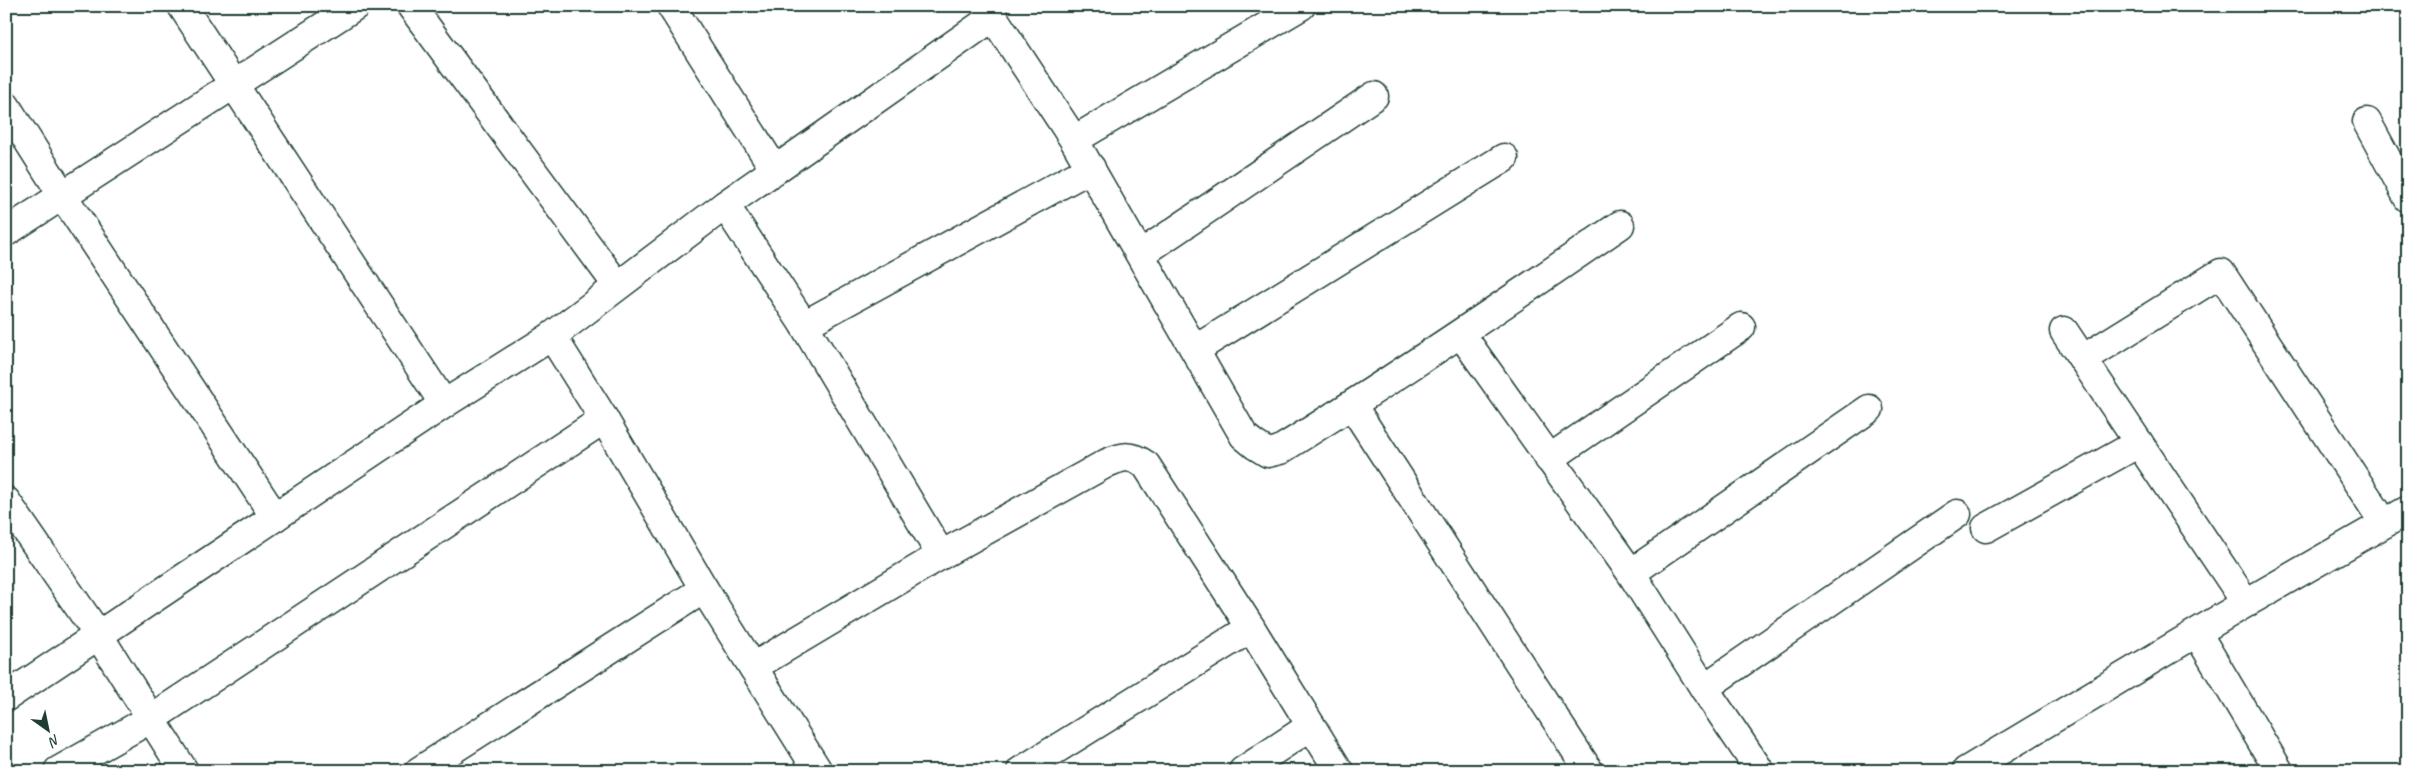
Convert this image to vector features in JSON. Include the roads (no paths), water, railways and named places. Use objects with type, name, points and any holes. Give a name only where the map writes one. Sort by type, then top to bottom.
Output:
[{"type":"street","points":[[182,6],[444,404]]},
{"type":"street","points":[[6,232],[355,6]]},
{"type":"street","points":[[410,6],[617,285]]},
{"type":"street","points":[[671,6],[775,170]]},
{"type":"street","points":[[1074,140],[1301,6]]},
{"type":"street","points":[[6,697],[444,404],[552,336],[725,205],[990,12],[1091,168],[1244,436],[1268,452],[1280,450],[1352,405],[1461,334],[1620,225]]},
{"type":"street","points":[[1141,254],[1374,96]]},
{"type":"street","points":[[6,106],[63,196],[275,517]]},
{"type":"street","points":[[2367,122],[2408,198]]},
{"type":"street","points":[[1196,349],[1504,158]]},
{"type":"street","points":[[804,325],[1091,168]]},
{"type":"street","points":[[725,205],[804,325],[941,555]]},
{"type":"street","points":[[2083,359],[2221,273],[2384,524]]},
{"type":"street","points":[[1549,459],[1741,327]]},
{"type":"street","points":[[2064,331],[2246,603]]},
{"type":"street","points":[[1461,334],[1632,573],[1704,688],[1760,771]]},
{"type":"street","points":[[552,336],[604,419],[704,589],[818,771]]},
{"type":"street","points":[[1352,405],[1589,771]]},
{"type":"street","points":[[1632,573],[1869,409]]},
{"type":"street","points":[[58,771],[152,718],[604,419]]},
{"type":"street","points":[[1986,528],[2139,443]]},
{"type":"street","points":[[753,667],[941,555],[1106,463],[1124,455],[1146,465],[1251,628],[1339,771]]},
{"type":"street","points":[[6,501],[99,636],[184,771]]},
{"type":"street","points":[[1966,771],[2246,603],[2408,510]]},
{"type":"street","points":[[1704,688],[1957,514]]},
{"type":"street","points":[[419,771],[704,589]]},
{"type":"street","points":[[1021,771],[1251,628]]},
{"type":"street","points":[[2198,633],[2279,771]]},
{"type":"street","points":[[1243,771],[1311,726]]}]
